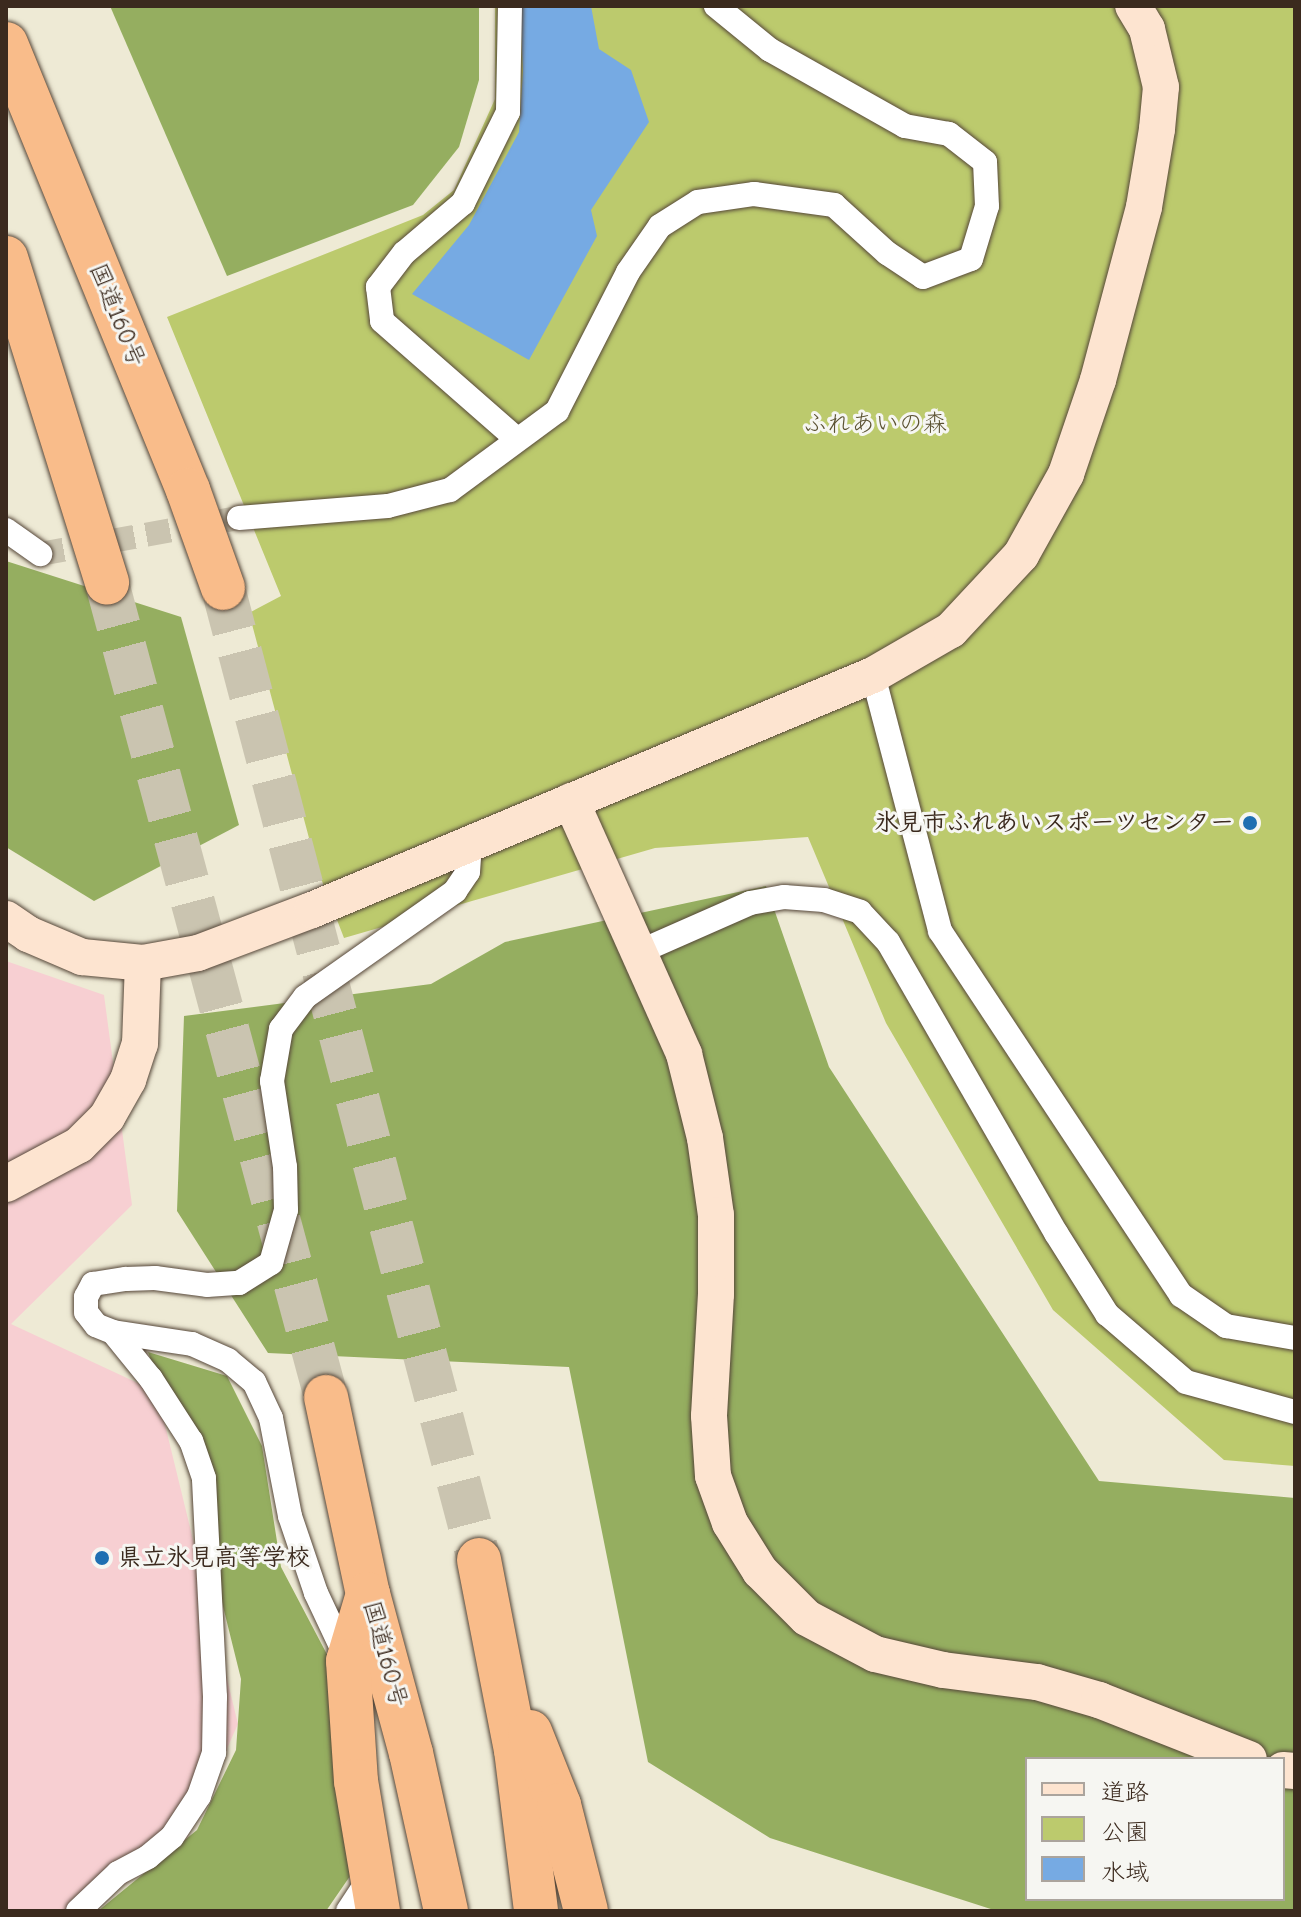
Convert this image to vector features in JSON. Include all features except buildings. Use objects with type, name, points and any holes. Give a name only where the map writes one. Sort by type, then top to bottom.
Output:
[{"type":"highway","name":"国道160号","points":[[6,44],[188,490],[223,588]]},
{"type":"highway","points":[[6,258],[107,583]]},
{"type":"highway","name":"国道160号","points":[[326,1397],[368,1594],[411,1753],[446,1911]]},
{"type":"highway","points":[[479,1560],[516,1750],[536,1911]]},
{"type":"highway","points":[[368,1594],[348,1661],[356,1781],[375,1893]]},
{"type":"highway","points":[[497,1648],[559,1805],[586,1911]]},
{"type":"street","points":[[510,6],[508,112],[463,203],[404,253],[378,287],[382,321],[517,439]]},
{"type":"street","points":[[239,518],[388,506],[450,490],[557,411],[628,272],[660,226],[698,202],[754,194],[834,205],[887,253],[923,277],[971,259],[987,206],[985,162],[949,134],[905,126],[770,50],[716,6]]},
{"type":"street","points":[[6,919],[28,934],[82,957],[143,963],[198,953],[873,675],[951,630],[1021,555],[1066,474],[1098,380],[1155,153],[1161,87],[1147,29],[1133,6]]},
{"type":"street","points":[[6,530],[40,554]]},
{"type":"street","points":[[873,675],[940,931],[1181,1295],[1226,1326],[1295,1338]]},
{"type":"street","points":[[571,801],[684,1054],[705,1138],[716,1215],[716,1294],[709,1416],[713,1476],[730,1523],[760,1571],[807,1618],[875,1654],[943,1670],[1037,1682],[1099,1700],[1244,1757]]},
{"type":"street","points":[[348,1661],[316,1593],[290,1516],[271,1418],[254,1382],[228,1360],[192,1344],[113,1332],[96,1325],[86,1312],[86,1297],[93,1284],[155,1278],[207,1285],[239,1283],[271,1263],[286,1210],[285,1167],[272,1081],[281,1029],[305,997],[455,891],[468,872],[470,842]]},
{"type":"street","points":[[639,952],[750,903],[773,899],[824,900],[860,912],[888,942],[1056,1233],[1107,1314],[1186,1382],[1295,1412]]},
{"type":"street","points":[[6,1184],[79,1145],[107,1117],[128,1080],[140,1044],[143,963]]},
{"type":"street","points":[[78,1911],[118,1873],[148,1857],[172,1837],[199,1796],[214,1753],[204,1478],[191,1441],[151,1379],[113,1332]]},
{"type":"street","points":[[348,1911],[375,1893]]},
{"type":"shaded area","name":"県立氷見高等学校","points":[[6,961],[104,995],[132,1205],[11,1324],[157,1392],[238,1724],[185,1842],[86,1911],[6,1911]]},
{"type":"green space","points":[[110,6],[479,6],[479,80],[459,147],[413,205],[227,276]]},
{"type":"green space","name":"ふれあいの森","points":[[495,6],[1295,6],[1295,1466],[1224,1460],[1053,1310],[886,1023],[808,837],[655,848],[344,938],[317,868],[249,613],[281,596],[167,317],[423,215],[454,190],[495,99]]},
{"type":"green space","points":[[6,561],[181,617],[239,825],[94,901],[6,847]]},
{"type":"green space","points":[[766,886],[829,1067],[1099,1481],[1295,1498],[1295,1911],[997,1911],[770,1838],[648,1762],[569,1367],[268,1353],[177,1211],[184,1016],[431,984],[505,942]]},
{"type":"green space","points":[[148,1352],[227,1376],[262,1446],[281,1567],[331,1662],[357,1866],[326,1911],[98,1911],[197,1830],[236,1750],[241,1679],[189,1469]]},
{"type":"water","points":[[520,6],[591,6],[599,49],[631,70],[649,122],[591,210],[597,236],[529,360],[412,294],[469,225],[519,132],[523,71]]},
{"type":"tunnel","points":[[40,554],[239,518]]},
{"type":"tunnel","points":[[107,583],[326,1397]]},
{"type":"tunnel","points":[[223,588],[479,1560]]},
{"type":"place","name":"氷見市ふれあいスポーツセンター","points":[[1250,823]]},
{"type":"place","name":"県立氷見高等学校","points":[[102,1558]]}]
